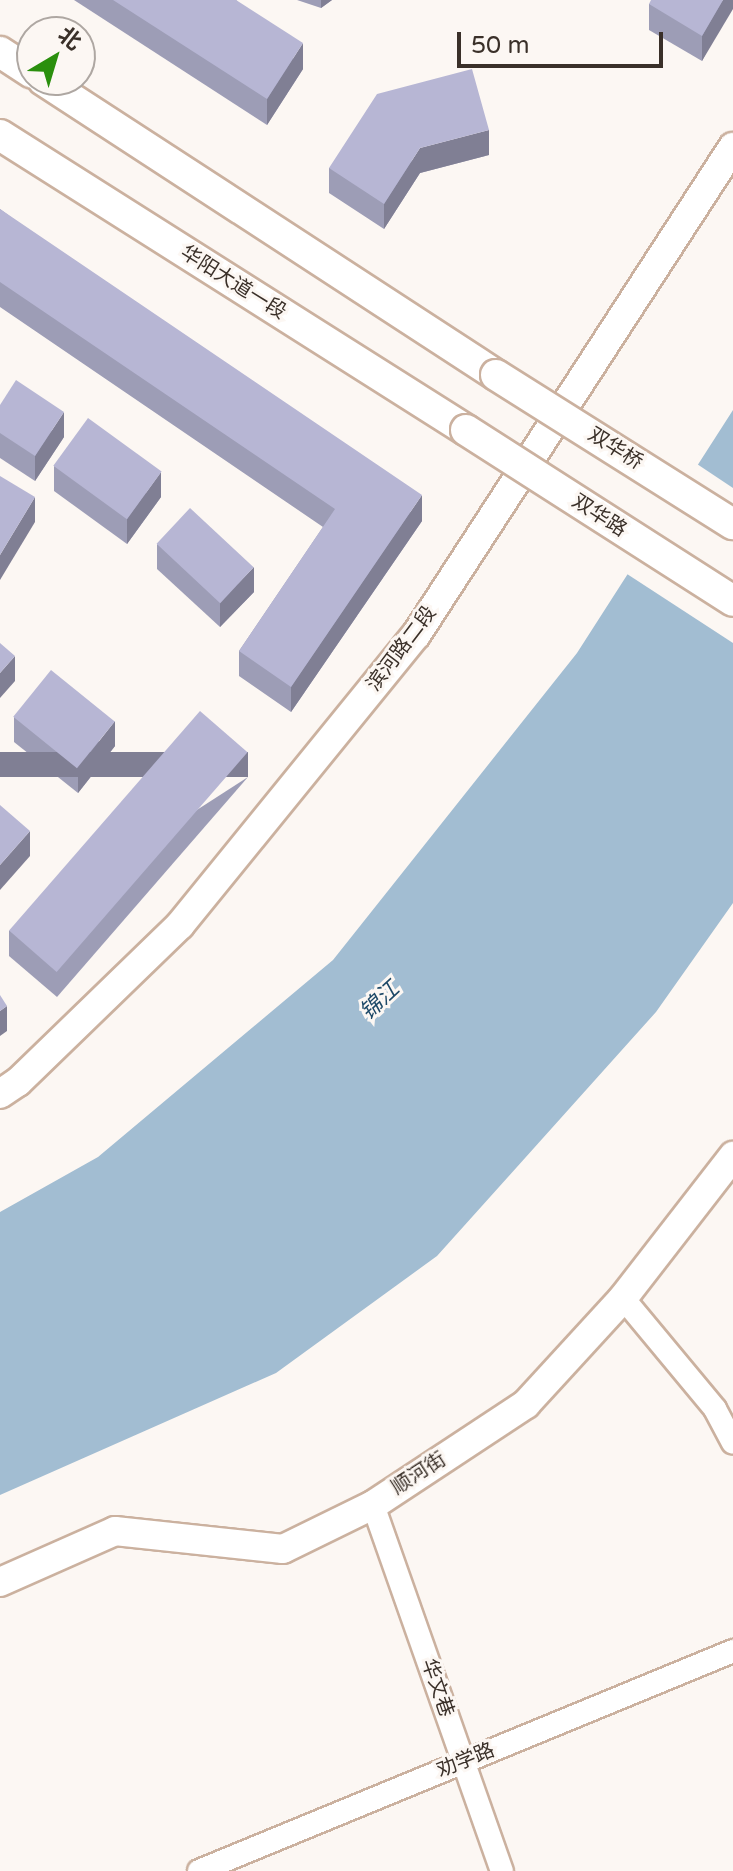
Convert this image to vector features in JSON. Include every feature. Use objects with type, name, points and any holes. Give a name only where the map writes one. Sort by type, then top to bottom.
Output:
[{"type":"main road","name":"双华桥","points":[[68,96],[496,375],[733,524]]},
{"type":"main road","name":"华阳大道一段","points":[[0,135],[466,430]]},
{"type":"main road","name":"双华路","points":[[466,430],[733,601]]},
{"type":"street","name":"滨河路二段","points":[[0,1094],[18,1082],[180,925],[416,635],[733,147]]},
{"type":"street","name":"顺河街","points":[[0,1582],[115,1531],[283,1549],[373,1505],[526,1404],[623,1298],[733,1156]]},
{"type":"street","points":[[623,1298],[715,1409],[733,1443]]},
{"type":"street","name":"华文巷","points":[[373,1505],[502,1871]]},
{"type":"street","name":"劝学路","points":[[199,1871],[733,1651]]},
{"type":"water","name":"锦江","points":[[733,410],[733,903],[656,1012],[437,1256],[276,1373],[0,1495],[0,1212],[98,1157],[333,960],[577,653]]},
{"type":"pier","points":[[694,462],[733,488],[733,643],[624,572]]},
{"type":"building","points":[[113,0],[236,0],[303,43],[267,99]]},
{"type":"building","points":[[651,0],[723,0],[702,36],[649,4]]},
{"type":"building","points":[[472,69],[489,130],[420,148],[384,204],[329,168],[377,94]]},
{"type":"building","points":[[0,209],[422,495],[291,687],[239,651],[335,509],[0,282]]},
{"type":"building","points":[[16,380],[64,412],[35,456],[0,433],[0,405]]},
{"type":"building","points":[[88,418],[162,471],[127,519],[53,466]]},
{"type":"building","points":[[0,476],[35,497],[0,555]]},
{"type":"building","points":[[190,508],[254,567],[220,603],[157,544]]},
{"type":"building","points":[[0,643],[15,656],[0,673]]},
{"type":"building","points":[[51,670],[115,722],[77,768],[13,717]]},
{"type":"building","points":[[200,711],[248,752],[57,972],[9,931]]},
{"type":"building","points":[[0,805],[30,831],[0,865]]},
{"type":"building","points":[[0,995],[7,1006],[0,1011]]}]
